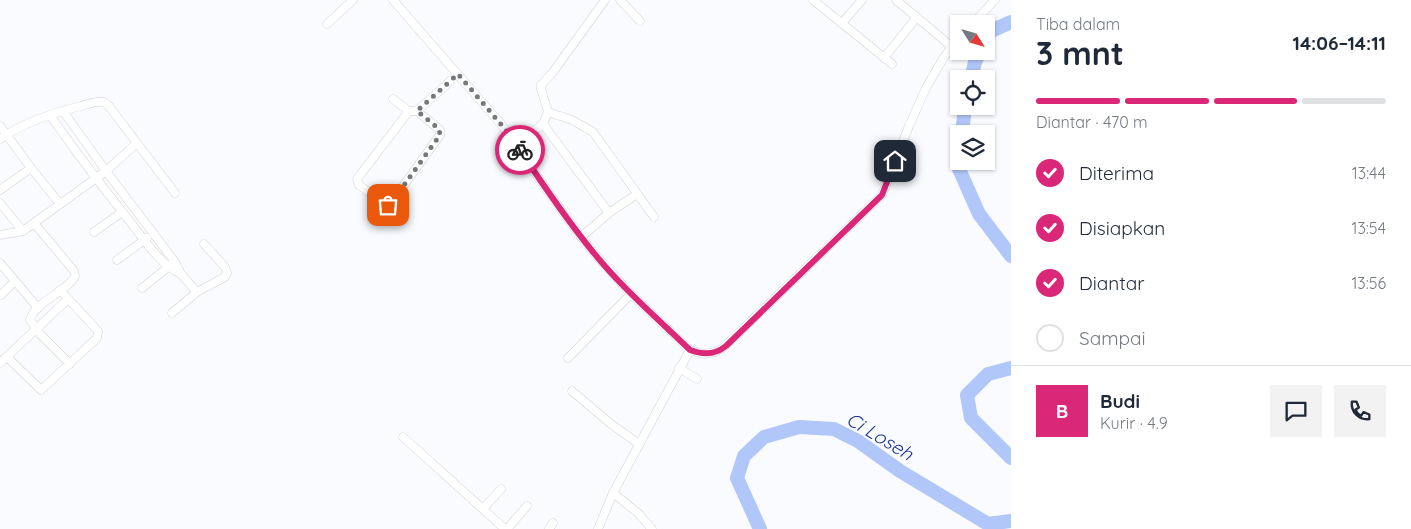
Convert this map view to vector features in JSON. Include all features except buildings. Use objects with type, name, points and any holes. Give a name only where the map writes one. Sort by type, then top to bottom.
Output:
[{"type":"street","points":[[327,24],[353,0]]},
{"type":"street","points":[[393,0],[498,119],[550,196],[594,253],[631,294],[690,350],[704,354],[723,348],[882,195],[905,134],[926,88],[950,48]]},
{"type":"street","points":[[516,144],[543,124],[548,112],[541,85],[554,72],[605,0]]},
{"type":"street","points":[[620,0],[640,21]]},
{"type":"street","points":[[813,0],[892,64]]},
{"type":"street","points":[[842,23],[862,0]]},
{"type":"street","points":[[896,0],[950,45]]},
{"type":"street","points":[[981,15],[995,0]]},
{"type":"street","points":[[884,58],[917,17]]},
{"type":"street","points":[[393,99],[413,111],[439,129],[440,135],[392,202],[386,205],[359,185],[357,180],[413,111],[458,74]]},
{"type":"street","points":[[3,137],[23,125],[50,115],[104,102],[175,194]]},
{"type":"street","points":[[62,111],[152,234],[175,262],[180,274]]},
{"type":"street","points":[[548,112],[572,120],[594,132],[654,217]]},
{"type":"street","points":[[50,115],[95,178],[144,240],[168,268],[180,274],[197,292]]},
{"type":"street","points":[[543,124],[609,213]]},
{"type":"street","points":[[0,126],[3,137],[60,204]]},
{"type":"street","points":[[0,235],[23,230],[34,223],[106,171],[137,143]]},
{"type":"street","points":[[0,190],[31,168]]},
{"type":"street","points":[[581,237],[609,213],[637,194]]},
{"type":"street","points":[[0,203],[23,230]]},
{"type":"street","points":[[94,232],[122,212]]},
{"type":"street","points":[[34,223],[74,271],[75,276],[38,308],[30,318],[36,328],[70,364]]},
{"type":"street","points":[[117,260],[152,234]]},
{"type":"street","points":[[172,313],[197,292],[224,277],[226,273],[225,267],[204,244]]},
{"type":"street","points":[[142,288],[175,262]]},
{"type":"street","points":[[0,263],[38,308]]},
{"type":"street","points":[[1,295],[15,281]]},
{"type":"street","points":[[7,357],[41,390],[90,346],[99,334],[98,331],[60,290]]},
{"type":"street","points":[[568,358],[631,294]]},
{"type":"street","points":[[0,363],[68,299]]},
{"type":"street","points":[[598,529],[612,493],[690,350]]},
{"type":"street","points":[[679,368],[697,379]]},
{"type":"street","points":[[572,391],[611,424],[639,444]]},
{"type":"street","points":[[403,437],[506,529],[527,506]]},
{"type":"street","points":[[483,509],[501,489]]},
{"type":"street","points":[[612,493],[638,513],[652,529]]},
{"type":"waterway","name":"Ci Loseh","points":[[995,29],[1011,22]]},
{"type":"waterway","name":"Ci Loseh","points":[[973,70],[976,60]]},
{"type":"waterway","name":"Ci Loseh","points":[[963,125],[964,115]]},
{"type":"waterway","name":"Ci Loseh","points":[[959,170],[979,214],[1011,256]]},
{"type":"waterway","name":"Ci Loseh","points":[[1011,368],[988,374],[967,395],[971,418],[1011,458]]},
{"type":"waterway","name":"Ci Loseh","points":[[760,529],[737,478],[744,456],[764,437],[799,427],[834,429],[858,441],[900,471],[988,524],[1011,521]]},
{"type":"way so far","points":[[388,205],[440,135],[439,129],[417,111],[458,74],[505,129],[520,150]]},
{"type":"route","points":[[520,150],[550,196],[594,253],[641,304],[690,350],[699,354],[715,352],[726,346],[882,195],[895,161]]}]
